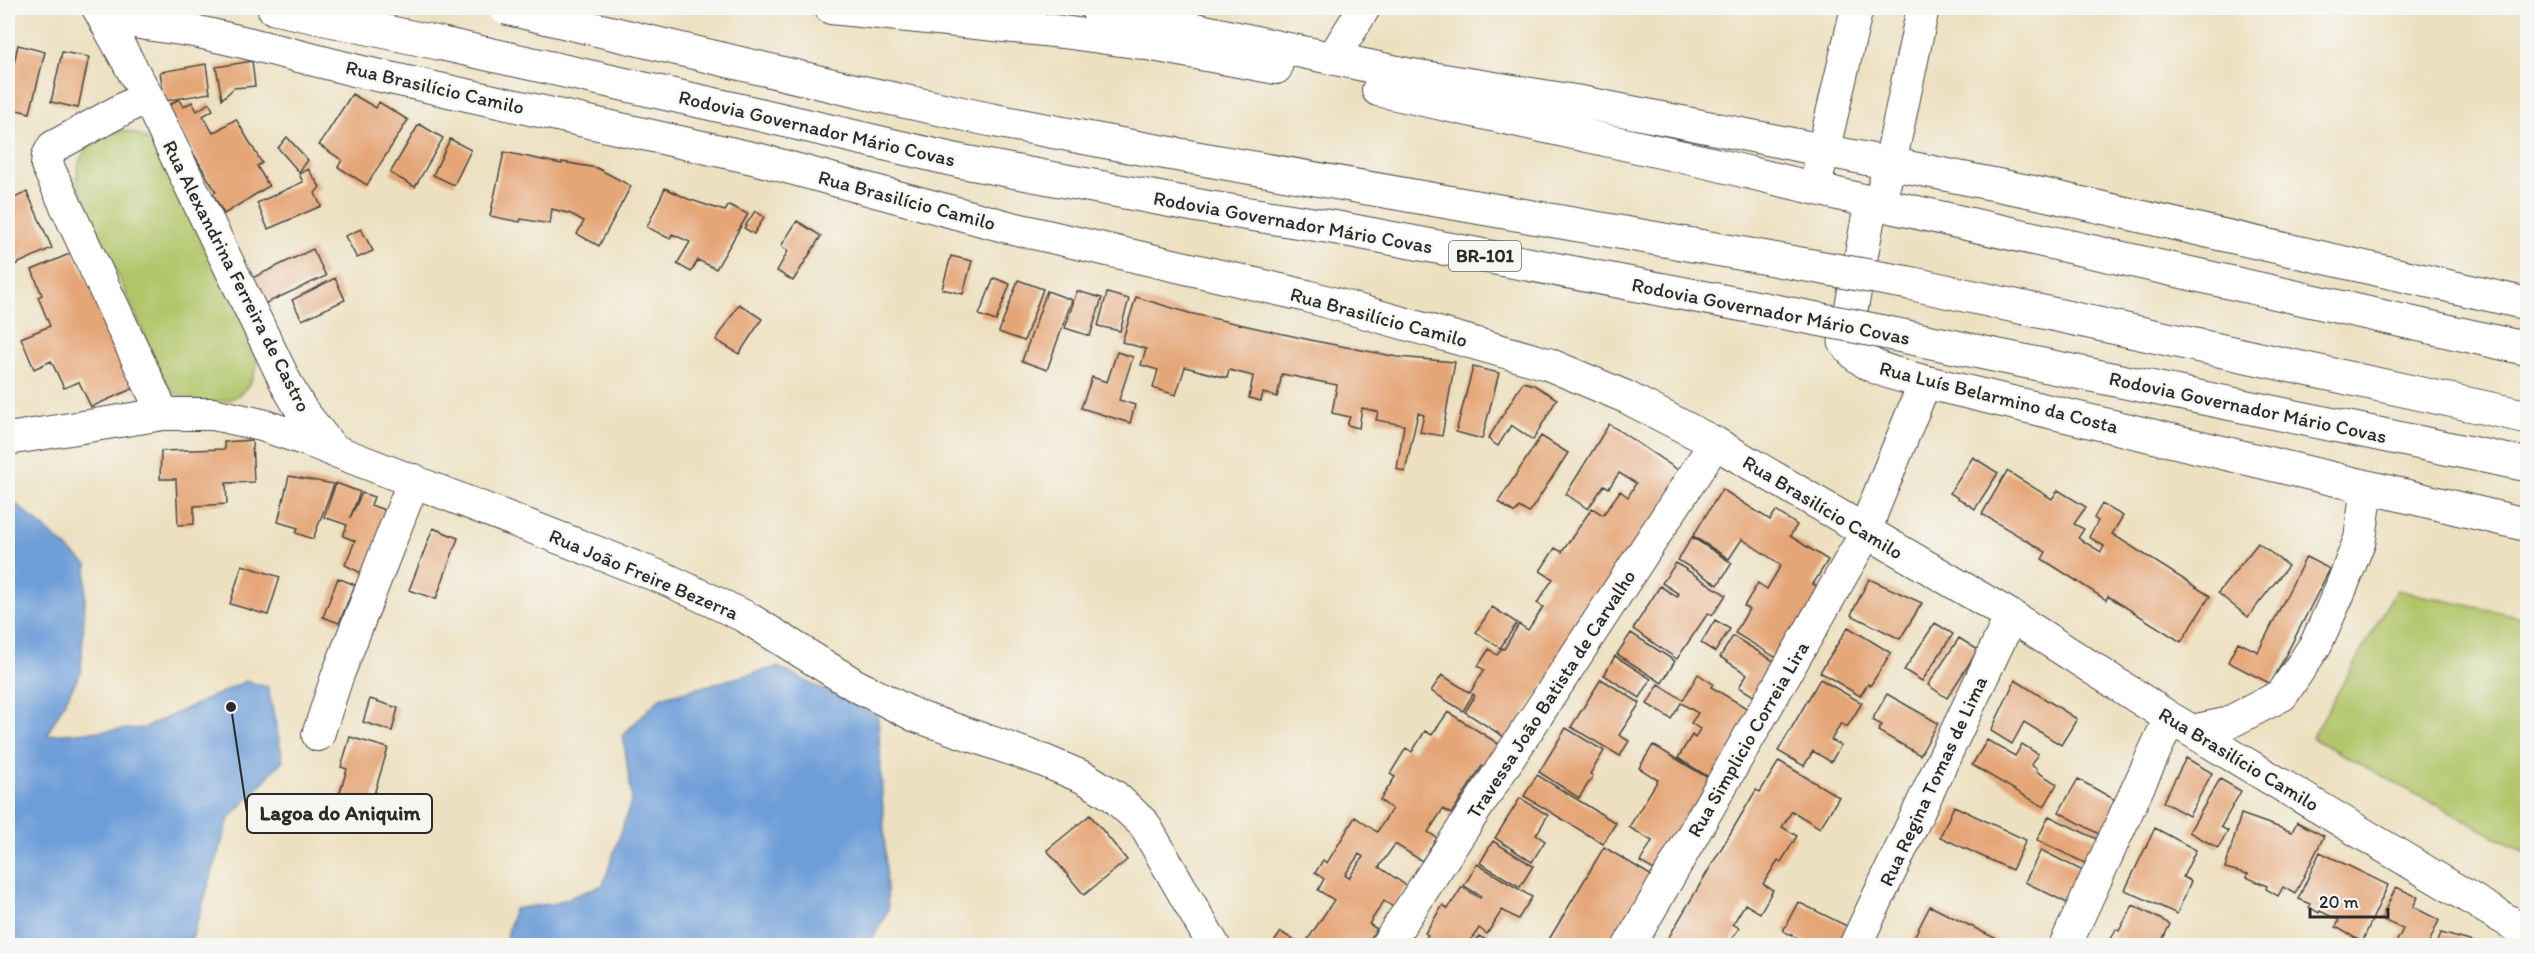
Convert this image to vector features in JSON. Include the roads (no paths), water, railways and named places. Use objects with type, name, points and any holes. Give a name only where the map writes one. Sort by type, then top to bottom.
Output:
[{"type":"main road","name":"Rodovia Governador Mário Covas","points":[[274,8],[745,111],[959,161],[1194,205],[1332,227],[1849,325],[2528,465]]},
{"type":"main road","name":"BR-101","points":[[506,8],[992,120],[1909,283],[2528,417]]},
{"type":"main road","points":[[1879,204],[2528,349]]},
{"type":"main road","name":"Rua Luís Belarmino da Costa","points":[[1879,204],[1869,214],[1845,342],[1854,355],[1879,369],[1925,382],[2528,525]]},
{"type":"street","points":[[831,8],[1063,32],[1189,51],[1671,154],[1879,204],[1890,164],[1923,8]]},
{"type":"street","points":[[1096,8],[1464,85],[1581,102],[2033,192],[2528,304]]},
{"type":"street","points":[[1333,58],[1364,8]]},
{"type":"street","points":[[1814,188],[1857,8]]},
{"type":"street","name":"Rua Alexandrina Ferreira de Castro","points":[[101,13],[147,96],[288,387],[302,411],[334,452]]},
{"type":"street","name":"Rua Brasilício Camilo","points":[[101,13],[194,31],[358,71],[757,159],[1008,227],[1307,296],[1548,364],[1626,397],[1716,443],[2011,616],[2181,724],[2528,933]]},
{"type":"street","points":[[147,96],[53,147],[48,156],[47,165],[164,414]]},
{"type":"street","name":"Rua Simplicio Correia Lira","points":[[1629,945],[1866,533],[1872,512],[1925,382]]},
{"type":"street","name":"Rua João Freire Bezerra","points":[[8,439],[164,414],[213,414],[252,422],[414,480],[668,580],[746,617],[855,685],[916,716],[1042,760],[1085,778],[1114,796],[1144,824],[1214,945]]},
{"type":"street","name":"Travessa João Batista de Carvalho","points":[[1386,945],[1716,443]]},
{"type":"street","points":[[318,735],[344,660],[414,480]]},
{"type":"street","points":[[2065,945],[2181,724],[2226,724],[2282,695],[2316,644],[2360,539],[2367,487]]},
{"type":"street","name":"Rua Regina Tomas de Lima","points":[[1855,945],[2011,616]]},
{"type":"water","points":[[8,497],[87,565],[81,672],[47,735],[144,728],[246,681],[268,687],[283,760],[229,819],[190,945],[8,945]]},
{"type":"water","points":[[777,667],[878,716],[888,909],[870,945],[505,945],[514,909],[556,903],[603,885],[632,799],[623,735],[660,698]]},
{"type":"place","name":"Lagoa do Aniquim","points":[[231,707]]}]
